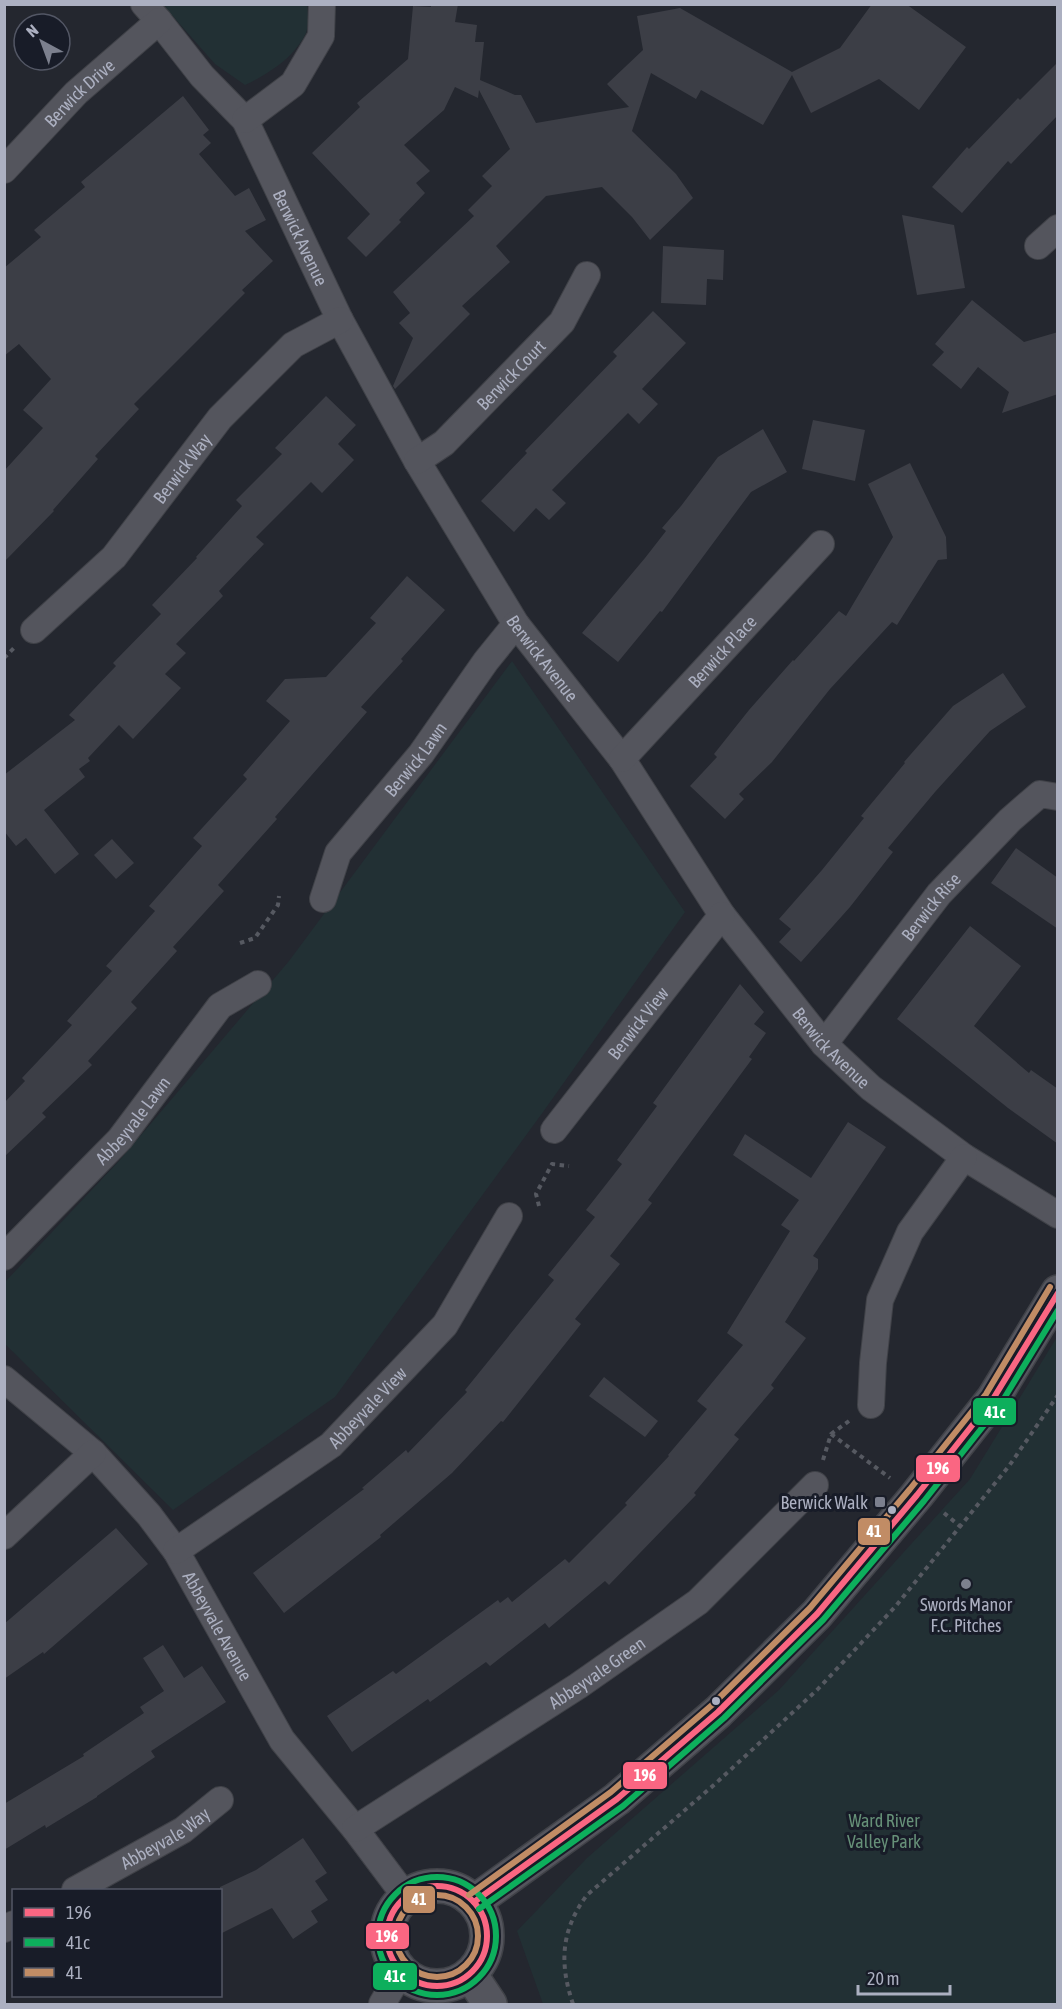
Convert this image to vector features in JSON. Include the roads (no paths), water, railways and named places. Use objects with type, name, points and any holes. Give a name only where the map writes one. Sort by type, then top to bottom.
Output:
[{"type":"street","points":[[245,120],[293,84],[321,36],[322,4]]},
{"type":"street","name":"Berwick Avenue","points":[[152,13],[202,76],[245,120],[340,320],[417,461],[516,624],[622,759],[722,915],[824,1044],[871,1088],[964,1157],[1058,1215]]},
{"type":"street","name":"Berwick Drive","points":[[4,170],[152,13]]},
{"type":"street","points":[[1038,246],[1058,228]]},
{"type":"street","name":"Berwick Court","points":[[417,461],[444,443],[561,322],[587,275]]},
{"type":"street","name":"Berwick Way","points":[[34,630],[114,557],[228,410],[293,345],[340,320]]},
{"type":"street","name":"Berwick Place","points":[[622,759],[820,544]]},
{"type":"street","name":"Berwick Lawn","points":[[323,899],[338,853],[421,754],[486,662],[516,624]]},
{"type":"street","name":"Berwick Rise","points":[[824,1044],[939,894],[1010,820],[1040,795],[1058,796]]},
{"type":"street","name":"Berwick View","points":[[554,1130],[722,915]]},
{"type":"street","name":"Abbeyvale Lawn","points":[[4,1257],[120,1139],[220,1006],[258,984]]},
{"type":"street","points":[[871,1405],[880,1300],[910,1232],[964,1157]]},
{"type":"street","name":"Abbeyvale View","points":[[176,1551],[331,1445],[445,1325],[508,1216]]},
{"type":"street","points":[[474,1902],[617,1799],[718,1712],[817,1614],[917,1496],[993,1400],[1058,1292]]},
{"type":"street","name":"Abbeyvale Avenue","points":[[4,1379],[93,1453],[149,1515],[176,1551],[282,1740],[355,1829],[406,1897]]},
{"type":"street","points":[[4,1536],[93,1453]]},
{"type":"street","name":"Abbeyvale Green","points":[[355,1829],[578,1686],[698,1602],[815,1485]]},
{"type":"street","name":"Abbeyvale Way","points":[[77,1889],[183,1830],[220,1800]]},
{"type":"street","points":[[448,1887],[474,1902],[482,1916],[486,1931],[486,1947],[480,1961],[470,1974],[457,1982],[442,1986],[428,1986],[414,1981],[401,1972],[391,1958],[387,1942],[387,1925],[394,1909],[406,1897],[426,1888],[448,1887]]},
{"type":"street","points":[[382,2004],[401,1972]]},
{"type":"street","points":[[470,1974],[490,2004]]},
{"type":"place","name":"Berwick Walk","points":[[880,1502]]},
{"type":"place","name":"Swords Manor F.C. Pitches","points":[[966,1584]]},
{"type":"park label","name":"Ward River Valley Park","points":[[884,1830]]}]
